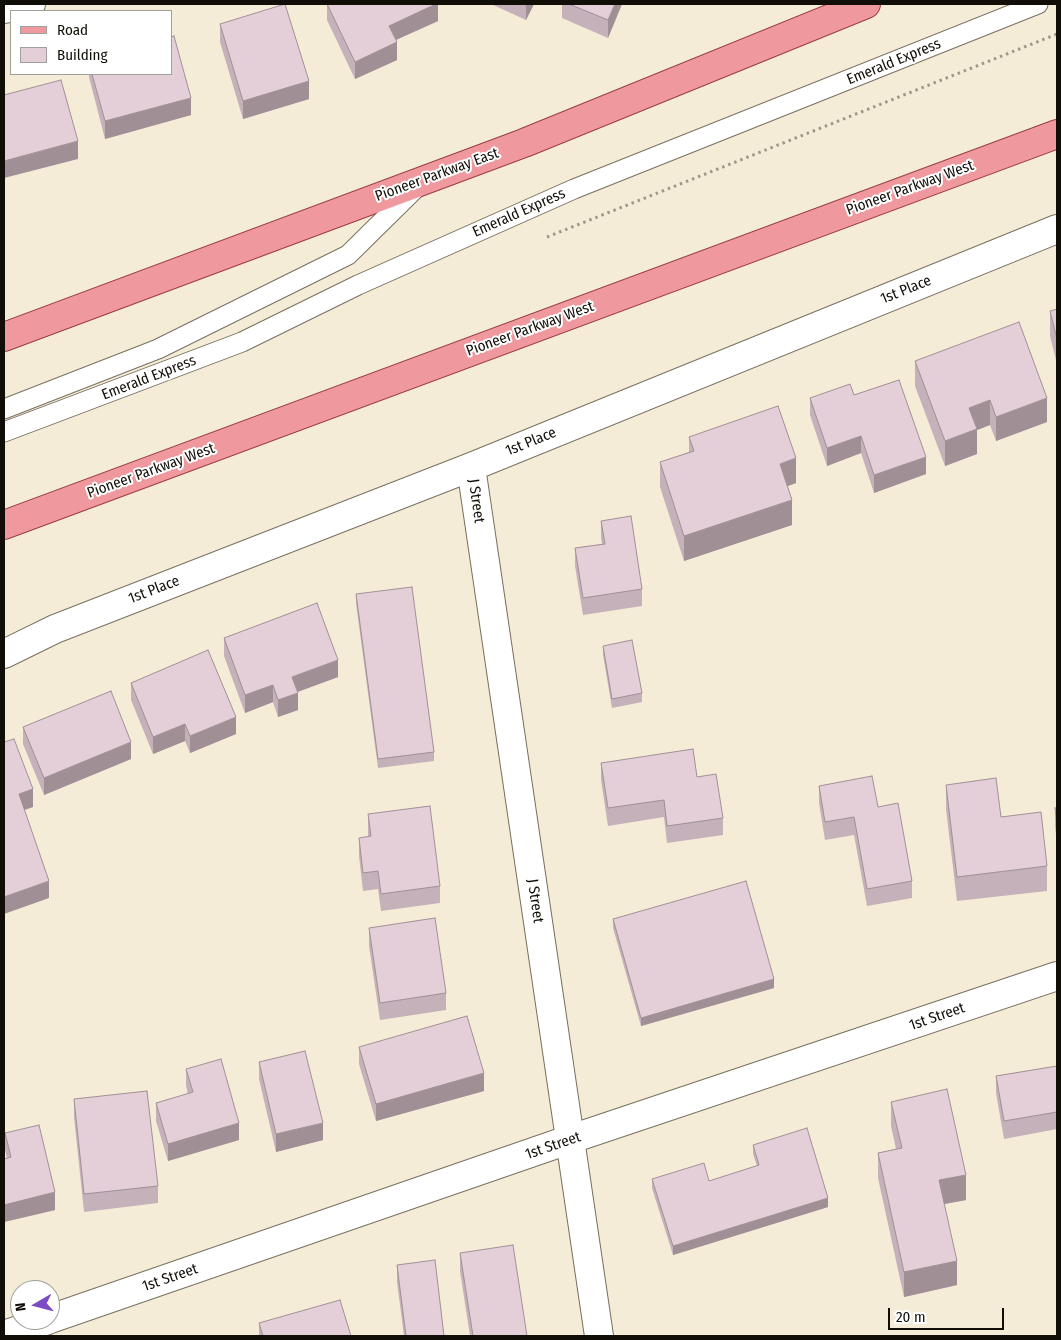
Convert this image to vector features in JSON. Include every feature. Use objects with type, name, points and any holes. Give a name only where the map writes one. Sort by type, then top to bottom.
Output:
[{"type":"main road","name":"Pioneer Parkway East","points":[[4,337],[524,143],[866,4]]},
{"type":"main road","name":"Pioneer Parkway West","points":[[4,525],[1057,134]]},
{"type":"street","points":[[4,9],[31,4]]},
{"type":"street","name":"1st Place","points":[[4,654],[55,629],[471,466],[1057,229]]},
{"type":"street","name":"J Street","points":[[471,466],[599,1336]]},
{"type":"street","name":"1st Street","points":[[60,1316],[571,1139],[1057,976]]},
{"type":"street","name":"1st Street","points":[[4,1336],[21,1330]]},
{"type":"lane","name":"Emerald Express","points":[[4,432],[242,342],[358,285],[574,189],[1038,4]]},
{"type":"lane","name":"Emerald Express","points":[[4,409],[158,349],[348,255],[423,180]]},
{"type":"building","points":[[285,4],[309,81],[243,101],[220,24]]},
{"type":"building","points":[[327,4],[436,4],[389,26],[397,42],[355,62]]},
{"type":"building","points":[[569,4],[615,4],[608,20]]},
{"type":"building","points":[[174,36],[191,98],[105,121],[92,75],[172,75],[172,37]]},
{"type":"building","points":[[61,80],[78,141],[4,161],[4,95]]},
{"type":"building","points":[[1057,309],[1057,339],[1050,311]]},
{"type":"building","points":[[1019,322],[1047,398],[996,417],[990,400],[969,408],[977,429],[945,441],[915,361]]},
{"type":"building","points":[[899,380],[926,457],[874,475],[861,436],[827,448],[810,398],[850,384],[854,395]]},
{"type":"building","points":[[778,406],[796,458],[780,464],[792,500],[684,536],[660,462],[694,451],[689,437]]},
{"type":"building","points":[[631,516],[642,589],[583,598],[575,548],[605,544],[601,521]]},
{"type":"building","points":[[412,587],[434,752],[378,759],[356,594]]},
{"type":"building","points":[[317,603],[338,660],[292,677],[298,693],[278,700],[273,685],[245,695],[224,638]]},
{"type":"building","points":[[632,640],[642,693],[612,699],[603,646]]},
{"type":"building","points":[[208,650],[236,717],[190,736],[185,724],[153,737],[131,683]]},
{"type":"building","points":[[111,691],[131,742],[44,778],[23,727]]},
{"type":"building","points":[[14,739],[33,789],[19,794],[49,881],[4,897],[4,742]]},
{"type":"building","points":[[693,749],[697,777],[716,774],[723,818],[667,826],[664,800],[608,808],[601,763]]},
{"type":"building","points":[[872,776],[878,807],[898,803],[912,881],[867,889],[854,817],[825,822],[819,786]]},
{"type":"building","points":[[996,778],[1001,817],[1041,812],[1047,866],[957,877],[946,785]]},
{"type":"building","points":[[430,806],[440,886],[381,894],[378,871],[363,873],[359,838],[371,836],[368,814]]},
{"type":"building","points":[[1055,808],[1057,808],[1057,825]]},
{"type":"building","points":[[746,881],[774,979],[641,1018],[613,919]]},
{"type":"building","points":[[435,918],[446,993],[380,1003],[369,928]]},
{"type":"building","points":[[467,1016],[484,1073],[376,1104],[359,1047]]},
{"type":"building","points":[[305,1051],[323,1123],[276,1134],[259,1062]]},
{"type":"building","points":[[221,1059],[239,1123],[168,1144],[156,1103],[193,1092],[186,1069]]},
{"type":"building","points":[[1057,1066],[1057,1112],[1004,1121],[996,1076]]},
{"type":"building","points":[[947,1089],[966,1175],[939,1180],[957,1261],[904,1272],[878,1153],[902,1148],[891,1102]]},
{"type":"building","points":[[147,1091],[158,1186],[84,1194],[74,1099]]},
{"type":"building","points":[[39,1125],[55,1192],[4,1205],[4,1159],[11,1157],[5,1133]]},
{"type":"building","points":[[807,1128],[828,1198],[673,1246],[652,1179],[704,1163],[709,1181],[759,1165],[753,1145]]},
{"type":"building","points":[[513,1245],[527,1336],[473,1336],[460,1253]]},
{"type":"building","points":[[435,1260],[444,1336],[406,1336],[397,1265]]},
{"type":"building","points":[[340,1300],[351,1336],[263,1336],[259,1323]]}]
